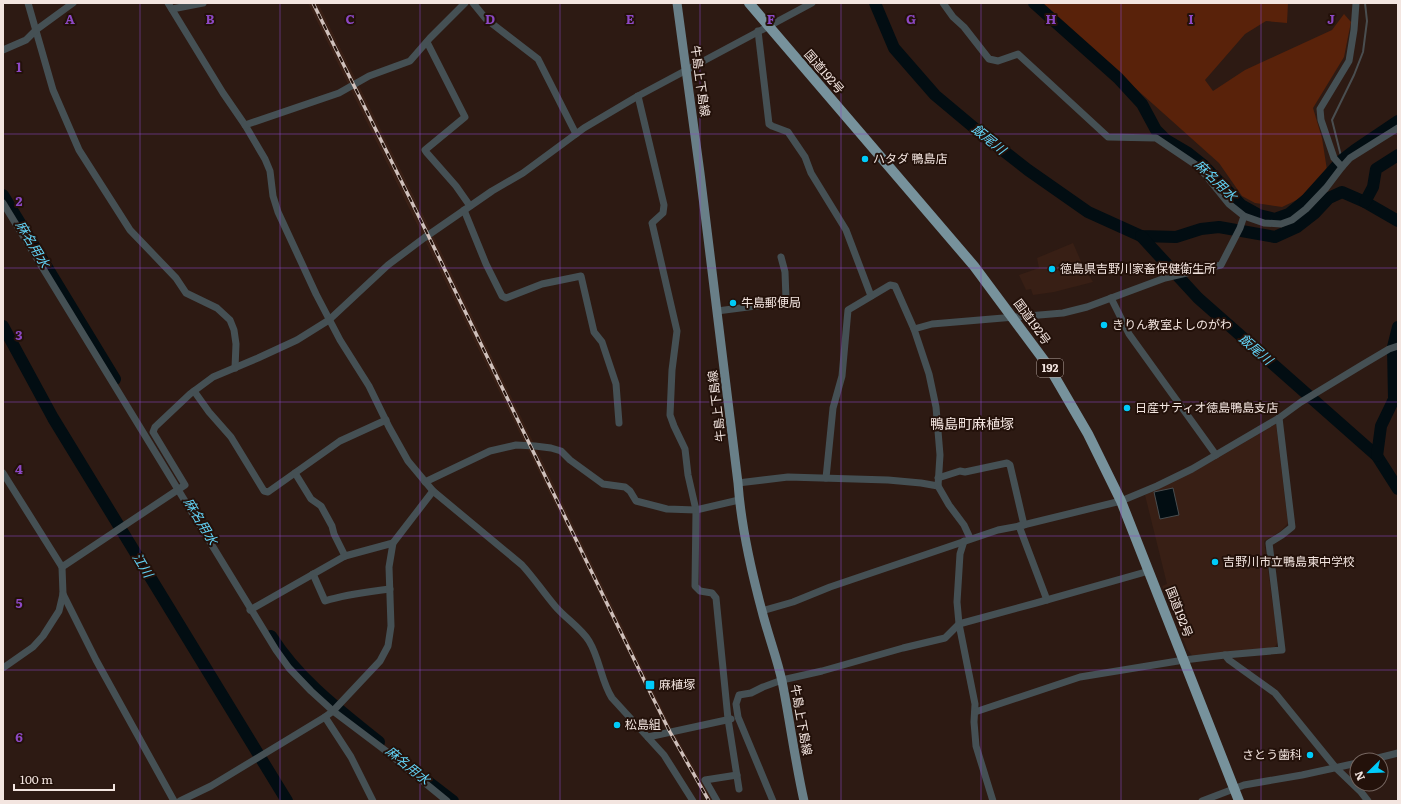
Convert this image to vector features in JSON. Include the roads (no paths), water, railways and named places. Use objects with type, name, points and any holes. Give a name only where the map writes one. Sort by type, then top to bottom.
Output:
[{"type":"highway","name":"国道192号","points":[[749,3],[974,266],[1049,367],[1088,434],[1121,501],[1239,801]]},
{"type":"main road","name":"牛島上下島線","points":[[677,3],[717,311],[739,500],[749,556],[762,611],[782,680],[797,773],[804,801]]},
{"type":"street","points":[[28,3],[53,90],[79,150],[130,230],[176,278],[186,293],[217,308],[230,320],[235,337],[235,368]]},
{"type":"street","points":[[3,50],[26,40],[36,30],[73,3]]},
{"type":"street","points":[[204,3],[170,6],[265,159],[270,171],[273,196],[278,212],[316,294],[329,320],[369,386],[408,461],[433,491],[522,565],[534,577],[555,606],[585,636],[596,657],[601,674],[612,698],[664,755],[693,801]]},
{"type":"street","points":[[245,125],[338,92],[369,76],[410,61],[465,3]]},
{"type":"street","points":[[473,3],[486,18],[538,59],[576,134]]},
{"type":"street","points":[[62,567],[186,486],[153,432],[155,427],[194,391],[213,377],[297,340],[329,320],[388,265],[467,208],[523,173],[576,134],[638,96],[812,3]]},
{"type":"street","points":[[943,3],[989,59],[998,61],[1018,54],[1108,137],[1156,138],[1200,167],[1229,204],[1244,216],[1264,222],[1281,224],[1292,220],[1306,209],[1326,188],[1340,165],[1398,128]]},
{"type":"street","points":[[1340,165],[1334,158],[1321,120],[1320,109],[1349,61],[1354,30],[1356,3]]},
{"type":"street","points":[[758,31],[769,124],[788,132],[805,157],[811,173],[846,230],[871,296]]},
{"type":"street","points":[[427,42],[465,117],[425,150],[456,186],[467,208],[486,264],[502,296],[506,298],[542,284],[581,276],[594,332],[602,342],[616,384],[619,423]]},
{"type":"street","points":[[638,96],[664,205],[663,213],[652,223],[677,331],[672,370],[670,415],[685,450],[688,475],[696,510],[695,586],[700,591],[712,593],[716,598],[728,719],[739,789]]},
{"type":"street","points":[[4,205],[180,489],[253,609],[276,650],[289,668],[311,691],[335,708],[447,801]]},
{"type":"street","points":[[914,329],[932,324],[1063,313],[1087,307],[1165,278],[1222,265],[1244,216]]},
{"type":"street","points":[[717,311],[780,304],[786,299],[785,272],[781,257]]},
{"type":"street","points":[[826,478],[833,408],[842,376],[848,310],[890,285],[895,286],[914,329],[929,374],[936,407],[940,455],[938,482],[949,505],[964,525],[967,540],[960,554],[957,602],[959,624],[975,704],[974,722],[976,746],[993,801]]},
{"type":"street","points":[[1111,298],[1129,334],[1216,455]]},
{"type":"street","points":[[762,611],[792,602],[830,587],[998,530],[1022,526],[1121,501],[1157,486],[1192,469],[1279,418],[1319,390],[1389,349],[1398,346]]},
{"type":"street","points":[[194,391],[209,412],[232,437],[264,491],[268,492],[340,441],[386,420]]},
{"type":"street","points":[[974,712],[1080,677],[1184,660],[1282,650],[1269,543],[1292,527],[1279,418]]},
{"type":"street","points":[[425,482],[490,451],[516,445],[551,448],[561,451],[570,460],[603,484],[625,487],[630,491],[636,501],[667,509],[696,510],[739,500]]},
{"type":"street","points":[[738,483],[788,477],[888,480],[921,483],[938,482],[960,471],[965,472],[1007,463],[1010,465],[1022,526],[1047,600]]},
{"type":"street","points":[[3,473],[62,567],[64,594],[96,660],[174,801]]},
{"type":"street","points":[[295,473],[311,499],[321,506],[332,526],[334,534],[345,556]]},
{"type":"street","points":[[180,801],[211,786],[325,717],[380,661],[388,646],[391,626],[389,567],[393,543],[433,491]]},
{"type":"street","points":[[253,609],[345,556],[393,543]]},
{"type":"street","points":[[773,801],[738,717],[736,704],[739,695],[751,693],[782,680],[822,671],[903,648],[945,638],[959,624],[1149,570]]},
{"type":"street","points":[[313,574],[325,601],[340,596],[361,592],[390,590]]},
{"type":"street","points":[[3,668],[33,647],[44,636],[58,611],[64,594]]},
{"type":"street","points":[[1225,655],[1229,660],[1275,693],[1336,768],[1361,792],[1368,801]]},
{"type":"street","points":[[325,717],[350,757],[373,801]]},
{"type":"street","points":[[648,737],[738,717]]},
{"type":"street","points":[[1202,801],[1244,785],[1349,765]]},
{"type":"street","points":[[717,801],[705,780],[736,775]]},
{"type":"waterway","name":"飯尾川","points":[[875,3],[894,48],[935,95],[1028,170],[1088,212],[1141,236],[1176,237],[1201,229],[1219,227],[1275,237],[1297,227],[1315,213],[1329,198],[1342,192],[1365,202],[1398,221]]},
{"type":"waterway","name":"麻名用水","points":[[1034,3],[1118,78],[1142,104],[1156,130],[1166,140],[1188,153],[1203,165],[1241,205],[1259,215],[1275,219],[1289,214],[1306,200],[1342,160],[1398,121]]},
{"type":"waterway","points":[[1342,160],[1332,120],[1354,75],[1363,52],[1367,21],[1365,3]]},
{"type":"waterway","points":[[1365,202],[1373,187],[1376,169],[1398,155]]},
{"type":"waterway","name":"麻名用水","points":[[3,195],[115,379]]},
{"type":"waterway","name":"飯尾川","points":[[1141,236],[1198,298],[1377,456],[1398,489]]},
{"type":"waterway","name":"江川","points":[[3,326],[53,418],[287,801]]},
{"type":"waterway","name":"飯尾川","points":[[1377,456],[1381,426],[1394,399],[1393,347],[1398,327]]},
{"type":"waterway","name":"麻名用水","points":[[271,636],[294,667],[320,694],[379,742]]},
{"type":"waterway","name":"麻名用水","points":[[427,781],[453,801]]},
{"type":"railway","points":[[313,3],[428,235],[649,690],[670,732],[709,801]]},
{"type":"place","name":"ハタダ 鴨島店","points":[[865,159]]},
{"type":"place","name":"徳島県吉野川家畜保健衛生所","points":[[1052,269]]},
{"type":"place","name":"牛島郵便局","points":[[733,303]]},
{"type":"place","name":"きりん教室よしのがわ","points":[[1104,325]]},
{"type":"place","name":"日産サティオ徳島鴨島支店","points":[[1127,408]]},
{"type":"place","name":"吉野川市立鴨島東中学校","points":[[1215,562]]},
{"type":"place","name":"麻植塚","points":[[650,685]]},
{"type":"place","name":"松島組","points":[[617,725]]},
{"type":"place","name":"さとう歯科","points":[[1310,755]]},
{"type":"district","name":"鴨島町麻植塚","points":[[972,424]]}]
